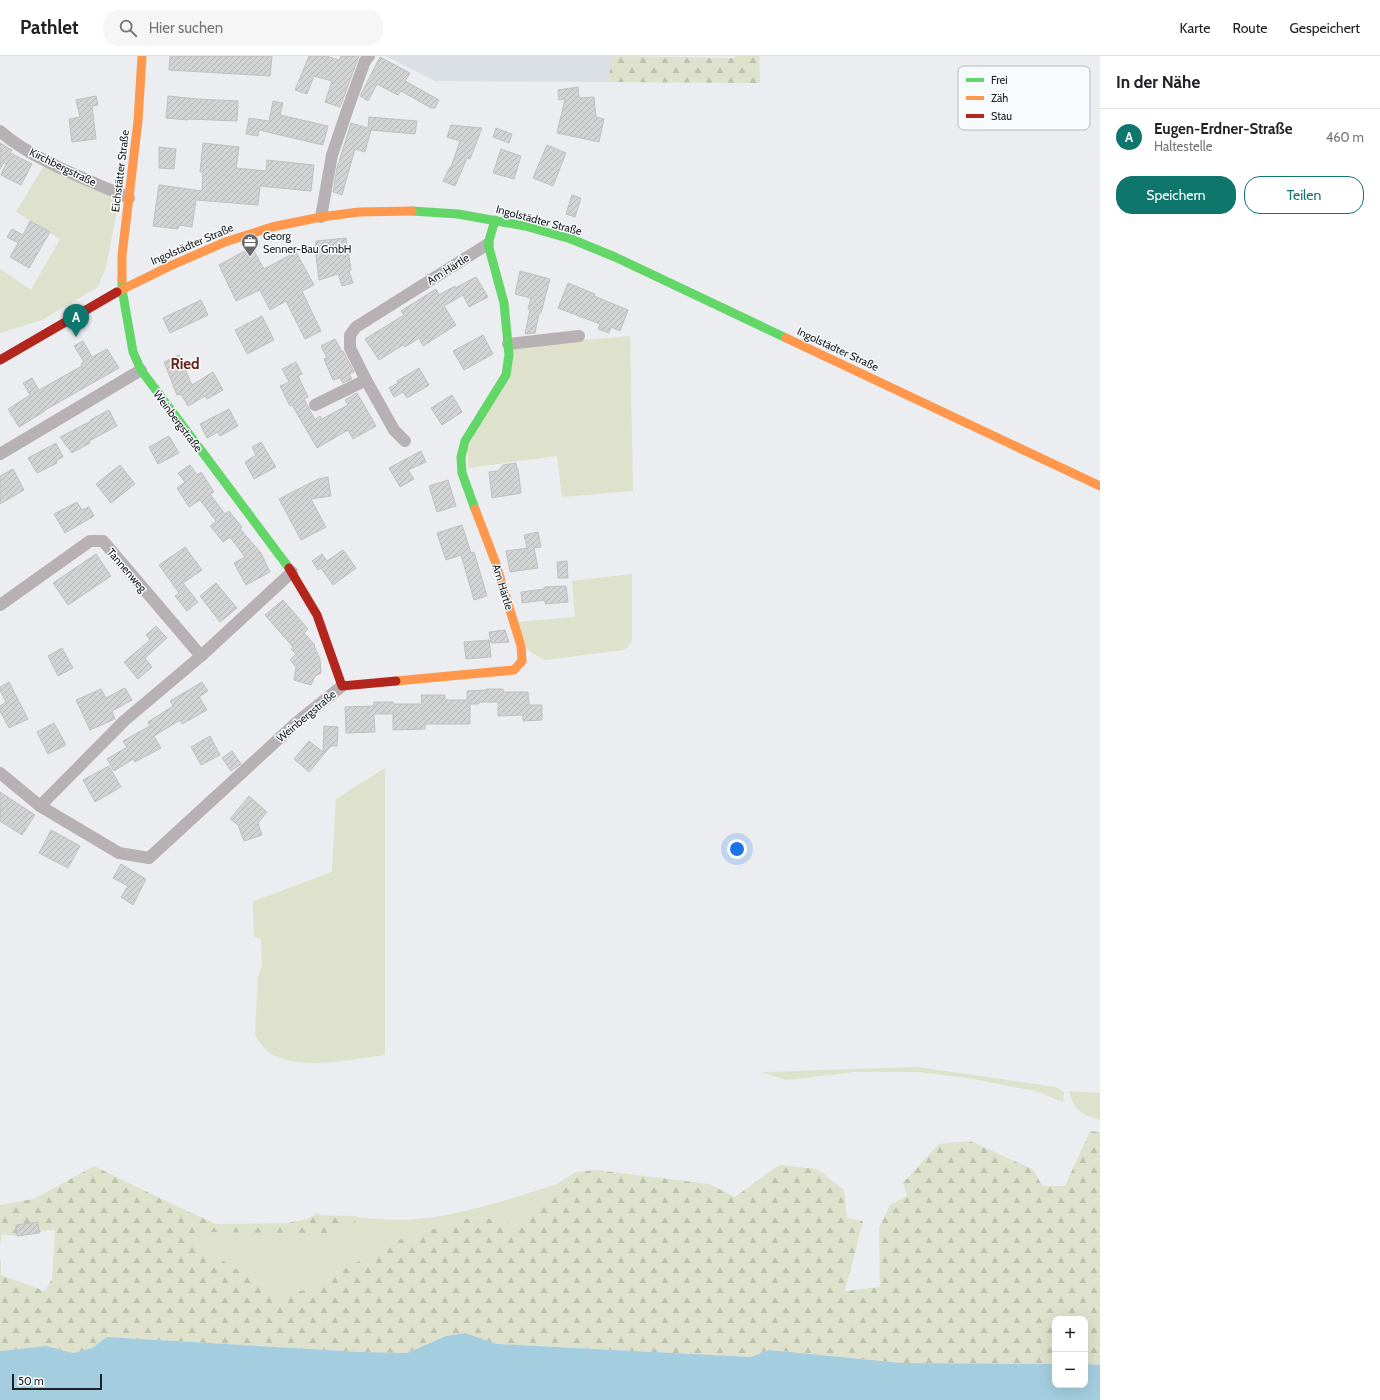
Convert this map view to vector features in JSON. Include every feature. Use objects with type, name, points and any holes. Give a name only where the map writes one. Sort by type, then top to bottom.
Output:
[{"type":"main road","name":"Eichstätter Straße","points":[[122,289],[122,255],[138,121],[142,56]]},
{"type":"main road","name":"Ingolstädter Straße","points":[[0,360],[122,289],[225,242],[272,227],[321,217],[359,212],[405,210],[458,214],[525,226],[571,239],[615,257],[1100,486]]},
{"type":"main road","points":[[488,244],[495,220]]},
{"type":"main road","name":"Am Härtle","points":[[342,686],[514,670],[522,661],[521,646],[495,561],[462,474],[461,457],[465,441],[506,375],[509,355],[504,303],[488,244]]},
{"type":"main road","name":"Weinbergstraße","points":[[122,289],[133,352],[141,370],[196,446],[292,572],[317,615],[342,686]]},
{"type":"street","points":[[321,217],[332,155],[348,104],[365,61],[369,56]]},
{"type":"street","name":"Kirchbergstraße","points":[[0,131],[12,141],[42,159],[129,198]]},
{"type":"street","name":"Am Härtle","points":[[405,440],[394,430],[366,380],[350,348],[350,335],[356,327],[488,244]]},
{"type":"street","points":[[508,344],[579,336]]},
{"type":"street","points":[[0,454],[141,370]]},
{"type":"street","points":[[315,405],[366,380]]},
{"type":"street","name":"Tannenweg","points":[[0,605],[90,541],[103,541],[201,656]]},
{"type":"street","points":[[40,806],[124,721],[201,656],[292,572]]},
{"type":"street","name":"Weinbergstraße","points":[[0,773],[40,806],[119,854],[149,858],[296,722],[342,686]]},
{"type":"shaded area","points":[[386,56],[613,56],[608,82],[435,81]]},
{"type":"green space","points":[[613,56],[735,58],[735,56],[759,56],[760,83],[608,82]]},
{"type":"green space","points":[[45,164],[119,201],[106,267],[98,287],[42,320],[0,333],[0,269],[31,290],[60,239],[16,212]]},
{"type":"green space","points":[[630,336],[633,491],[562,497],[557,456],[468,468],[468,448],[514,348]]},
{"type":"green space","points":[[632,574],[632,640],[627,648],[623,650],[545,660],[532,653],[523,644],[518,622],[575,617],[572,581]]},
{"type":"green space","points":[[385,768],[385,1055],[344,1061],[315,1063],[287,1060],[275,1056],[266,1050],[255,1036],[258,977],[262,966],[261,939],[254,937],[253,901],[332,872],[336,799]]},
{"type":"green space","points":[[917,1067],[1056,1087],[1064,1092],[1063,1102],[1035,1091],[968,1078],[918,1072],[855,1072],[786,1080],[761,1072]]},
{"type":"green space","points":[[1069,1091],[1100,1093],[1100,1120],[1079,1111],[1071,1098]]},
{"type":"green space","points":[[1090,1131],[1100,1132],[1100,1365],[1088,1364],[1088,1316],[1052,1316],[1052,1364],[902,1363],[769,1350],[751,1357],[497,1344],[465,1333],[446,1336],[407,1353],[362,1352],[107,1337],[92,1348],[73,1353],[46,1346],[0,1351],[0,1260],[1,1275],[45,1291],[52,1279],[55,1231],[42,1231],[39,1233],[17,1236],[2,1234],[0,1245],[0,1205],[34,1199],[94,1166],[216,1224],[288,1223],[307,1219],[317,1213],[321,1215],[354,1216],[356,1224],[329,1233],[199,1232],[196,1244],[278,1295],[306,1290],[398,1240],[475,1216],[521,1225],[557,1184],[576,1172],[596,1170],[709,1184],[735,1197],[779,1165],[817,1169],[844,1190],[847,1218],[863,1221],[845,1291],[880,1287],[879,1228],[890,1205],[907,1196],[903,1183],[939,1144],[970,1141],[1034,1170],[1042,1186],[1065,1186]]},
{"type":"green space","points":[[557,1184],[521,1225],[475,1216],[398,1240],[306,1290],[278,1295],[196,1244],[199,1231],[356,1224],[354,1216],[362,1218],[396,1220],[435,1217],[471,1210]]},
{"type":"water","points":[[465,1333],[497,1344],[751,1357],[769,1350],[902,1363],[1052,1364],[1052,1388],[1088,1388],[1088,1364],[1100,1365],[1100,1400],[0,1400],[0,1351],[46,1346],[73,1353],[92,1348],[107,1337],[362,1352],[407,1353],[446,1336]]},
{"type":"building","points":[[170,56],[272,56],[270,76],[169,70]]},
{"type":"building","points":[[309,56],[326,56],[339,60],[341,56],[359,56],[340,107],[325,102],[332,81],[314,76],[307,94],[295,90]]},
{"type":"building","points":[[380,57],[410,73],[405,81],[439,100],[435,108],[431,108],[401,91],[398,95],[377,84],[368,101],[360,96]]},
{"type":"building","points":[[578,87],[579,98],[594,97],[596,117],[604,119],[599,142],[557,133],[565,99],[559,100],[558,90]]},
{"type":"building","points":[[96,96],[98,105],[92,106],[96,139],[72,142],[69,119],[80,117],[76,100]]},
{"type":"building","points":[[168,96],[238,101],[237,121],[166,118]]},
{"type":"building","points":[[273,101],[283,103],[280,115],[328,126],[323,145],[259,130],[258,136],[246,134],[249,118],[269,121]]},
{"type":"building","points":[[369,117],[417,121],[415,134],[371,130],[365,152],[355,149],[342,195],[333,192],[337,168],[351,123],[368,128]]},
{"type":"building","points":[[451,125],[482,128],[470,159],[467,158],[455,186],[443,181],[451,167],[460,141],[447,137]]},
{"type":"building","points":[[496,128],[512,134],[509,143],[493,137]]},
{"type":"building","points":[[0,143],[12,150],[10,153],[32,164],[21,185],[1,175],[6,164],[4,162],[0,169]]},
{"type":"building","points":[[203,143],[239,147],[236,168],[266,171],[267,160],[314,165],[311,191],[260,186],[258,205],[196,200],[192,227],[179,225],[178,229],[153,226],[159,185],[202,191],[203,172],[200,172]]},
{"type":"building","points":[[547,145],[566,153],[553,186],[533,178]]},
{"type":"building","points":[[159,147],[176,149],[174,169],[159,168]]},
{"type":"building","points":[[501,149],[521,156],[514,179],[493,173]]},
{"type":"building","points":[[572,195],[581,198],[575,217],[566,214]]},
{"type":"building","points":[[30,221],[50,232],[29,268],[10,257],[18,243],[7,237],[12,229],[23,235]]},
{"type":"building","points":[[346,238],[351,270],[349,271],[353,283],[342,286],[338,274],[319,280],[315,247],[316,241]]},
{"type":"building","points":[[252,247],[264,269],[296,252],[314,285],[302,291],[321,331],[305,339],[286,301],[270,310],[260,290],[236,301],[219,265]]},
{"type":"building","points":[[520,271],[550,279],[541,313],[539,313],[535,333],[525,334],[531,298],[515,294]]},
{"type":"building","points":[[476,277],[488,297],[469,307],[463,295],[444,306],[456,325],[423,346],[419,338],[405,347],[403,345],[379,360],[365,339],[404,315],[401,311],[436,289],[439,295]]},
{"type":"building","points":[[568,283],[628,310],[620,331],[611,327],[609,333],[598,329],[600,324],[558,308]]},
{"type":"building","points":[[201,300],[208,315],[170,333],[163,318]]},
{"type":"building","points":[[262,316],[274,340],[247,354],[235,330]]},
{"type":"building","points":[[483,335],[493,354],[464,370],[453,351]]},
{"type":"building","points":[[335,339],[354,372],[349,374],[352,379],[343,383],[340,378],[333,380],[324,359],[327,358],[321,346]]},
{"type":"building","points":[[83,341],[92,357],[107,349],[119,368],[45,410],[19,427],[8,409],[30,395],[23,383],[32,378],[39,390],[82,366],[81,364],[84,362],[74,346]]},
{"type":"building","points":[[179,355],[192,385],[213,372],[223,390],[207,399],[205,396],[188,406],[181,394],[177,395],[164,362]]},
{"type":"building","points":[[296,362],[302,374],[298,376],[308,397],[304,399],[315,420],[320,416],[322,419],[348,405],[345,400],[357,393],[376,426],[353,439],[348,430],[317,448],[292,405],[290,406],[280,386],[289,382],[282,369]]},
{"type":"building","points":[[419,368],[429,385],[407,398],[403,392],[394,397],[389,388],[398,383],[397,381]]},
{"type":"building","points":[[452,395],[462,412],[442,425],[431,408]]},
{"type":"building","points":[[229,409],[238,426],[220,436],[218,432],[207,438],[200,424]]},
{"type":"building","points":[[109,410],[117,426],[89,441],[90,443],[72,453],[60,437]]},
{"type":"building","points":[[169,436],[179,453],[158,464],[149,447]]},
{"type":"building","points":[[261,442],[276,467],[254,479],[245,462],[256,455],[252,447]]},
{"type":"building","points":[[56,443],[63,457],[56,461],[57,463],[37,473],[28,458]]},
{"type":"building","points":[[421,451],[426,462],[408,470],[414,479],[400,487],[389,468]]},
{"type":"building","points":[[516,463],[521,493],[492,498],[489,472],[498,471],[503,465]]},
{"type":"building","points":[[120,465],[135,484],[111,503],[96,484]]},
{"type":"building","points":[[190,465],[197,475],[201,472],[214,492],[210,494],[225,514],[229,511],[242,527],[240,529],[261,553],[270,572],[246,585],[234,563],[245,557],[230,537],[223,542],[210,526],[216,521],[200,500],[189,507],[177,488],[185,482],[178,473]]},
{"type":"building","points":[[13,469],[24,490],[0,504],[0,476]]},
{"type":"building","points":[[328,477],[331,496],[311,499],[326,527],[301,540],[279,499],[318,479]]},
{"type":"building","points":[[448,480],[456,506],[437,512],[429,486]]},
{"type":"building","points":[[77,502],[82,510],[89,507],[94,516],[65,533],[54,514]]},
{"type":"building","points":[[462,525],[471,553],[474,552],[487,596],[474,600],[461,555],[446,560],[437,533]]},
{"type":"building","points":[[538,532],[541,547],[534,548],[538,568],[510,572],[506,551],[527,548],[524,535]]},
{"type":"building","points":[[185,547],[202,570],[183,583],[198,602],[187,611],[175,596],[179,593],[159,565]]},
{"type":"building","points":[[343,550],[356,568],[333,585],[321,568],[318,570],[312,561],[322,554],[327,561]]},
{"type":"building","points":[[96,554],[111,576],[68,605],[53,583]]},
{"type":"building","points":[[567,561],[568,578],[558,578],[557,562]]},
{"type":"building","points":[[216,583],[237,608],[220,622],[200,596]]},
{"type":"building","points":[[566,586],[568,602],[545,604],[545,600],[522,603],[521,592],[544,589],[544,587]]},
{"type":"building","points":[[283,600],[308,629],[304,633],[315,645],[314,646],[320,659],[321,673],[315,676],[311,685],[294,680],[296,667],[290,660],[296,654],[291,649],[293,647],[265,615]]},
{"type":"building","points":[[156,626],[167,638],[145,658],[152,667],[138,679],[124,662],[150,640],[146,635]]},
{"type":"building","points":[[505,630],[509,642],[491,643],[489,632]]},
{"type":"building","points":[[489,640],[491,657],[466,659],[464,642]]},
{"type":"building","points":[[62,648],[73,668],[58,676],[48,656]]},
{"type":"building","points":[[9,682],[28,719],[9,728],[0,711],[0,706],[6,702],[0,687]]},
{"type":"building","points":[[202,682],[208,691],[199,697],[207,710],[182,724],[180,720],[154,736],[161,748],[135,762],[133,759],[114,771],[107,759],[127,747],[123,741],[150,726],[148,722],[173,706],[170,701]]},
{"type":"building","points":[[125,688],[132,700],[112,711],[115,719],[90,730],[76,700],[101,689],[106,698]]},
{"type":"building","points":[[503,689],[503,692],[528,692],[529,705],[542,705],[542,720],[523,721],[523,715],[498,716],[498,702],[479,702],[479,704],[470,704],[470,724],[425,724],[425,729],[393,730],[393,714],[374,714],[375,732],[346,733],[345,707],[374,706],[374,702],[422,704],[421,695],[445,695],[445,700],[467,700],[467,691]]},
{"type":"building","points":[[54,723],[66,745],[48,754],[37,732]]},
{"type":"building","points":[[324,726],[338,727],[337,746],[331,746],[309,772],[294,759],[309,741],[323,752]]},
{"type":"building","points":[[210,736],[220,755],[201,765],[191,747]]},
{"type":"building","points":[[232,751],[241,764],[231,771],[222,758]]},
{"type":"building","points":[[109,766],[121,787],[95,802],[83,780]]},
{"type":"building","points":[[0,792],[35,815],[22,835],[0,821]]},
{"type":"building","points":[[249,796],[267,812],[258,823],[262,835],[244,841],[238,825],[230,819]]},
{"type":"building","points":[[51,830],[80,846],[68,868],[39,853]]},
{"type":"building","points":[[121,864],[146,879],[133,905],[121,897],[128,886],[113,878]]},
{"type":"building","points":[[38,1222],[39,1233],[17,1236],[16,1225]]},
{"type":"traffic: fast","points":[[412,211],[458,214],[525,226],[571,239],[615,257],[786,338]]},
{"type":"traffic: fast","points":[[475,509],[462,473],[461,457],[465,441],[506,375],[509,355],[504,303],[488,244],[495,220]]},
{"type":"traffic: fast","points":[[122,279],[122,289],[133,352],[141,370],[289,568]]},
{"type":"traffic: slow","points":[[122,279],[122,255],[138,121],[142,56]]},
{"type":"traffic: slow","points":[[117,292],[170,266],[225,242],[272,227],[321,217],[359,212],[412,211]]},
{"type":"traffic: slow","points":[[786,338],[1100,486]]},
{"type":"traffic: slow","points":[[396,681],[514,670],[522,661],[521,646],[495,561],[475,509]]},
{"type":"traffic: jam","points":[[0,360],[117,292]]},
{"type":"traffic: jam","points":[[289,568],[317,615],[342,686],[396,681]]},
{"type":"place","name":"Georg Senner-Bau GmbH","points":[[250,257]]},
{"type":"place","name":"Eugen-Erdner-Straße","points":[[76,337]]},
{"type":"district","name":"Ried","points":[[185,364]]}]
